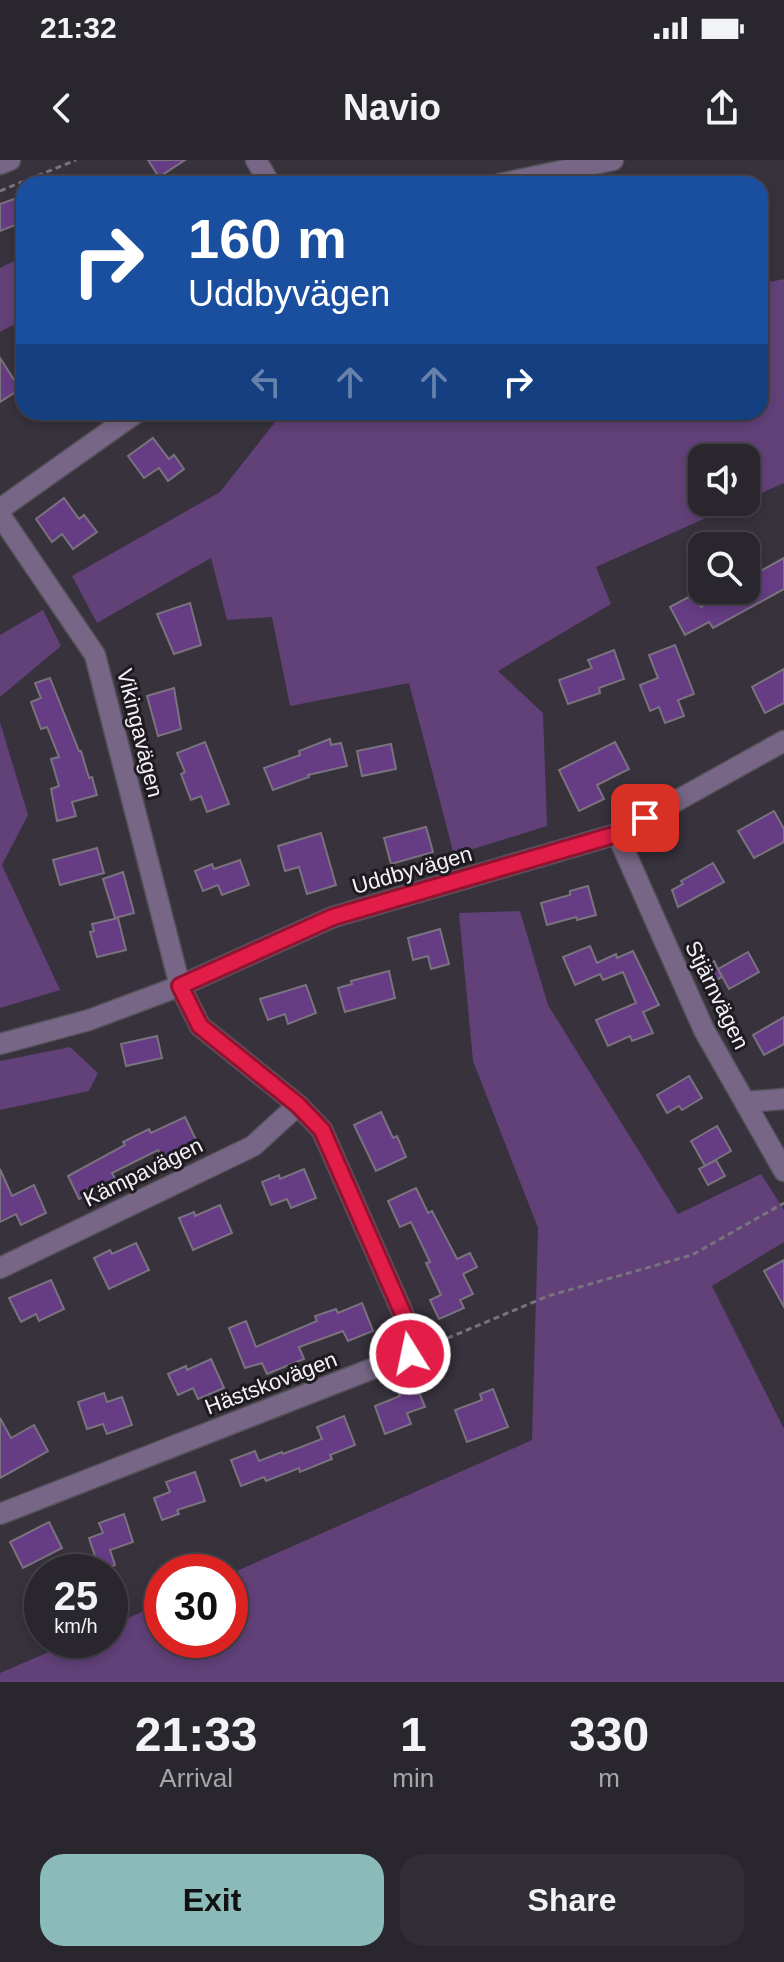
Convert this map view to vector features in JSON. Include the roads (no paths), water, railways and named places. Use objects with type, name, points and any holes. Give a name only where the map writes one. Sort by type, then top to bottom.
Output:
[{"type":"street","points":[[0,164],[10,160]]},
{"type":"street","points":[[538,176],[613,160]]},
{"type":"street","points":[[0,509],[126,420]]},
{"type":"street","name":"Vikingavägen","points":[[0,515],[95,655],[180,986]]},
{"type":"street","name":"Uddbyvägen","points":[[0,1044],[89,1020],[180,986],[333,917],[617,834],[784,741]]},
{"type":"street","name":"Stjärnvägen","points":[[617,834],[704,1030],[784,1171]]},
{"type":"street","points":[[180,986],[200,1026],[298,1105]]},
{"type":"street","points":[[745,1102],[784,1099]]},
{"type":"street","name":"Kämpavägen","points":[[0,1268],[253,1146],[298,1105]]},
{"type":"street","name":"Hästskovägen","points":[[0,1514],[410,1354],[408,1325],[322,1130],[298,1105]]}]
